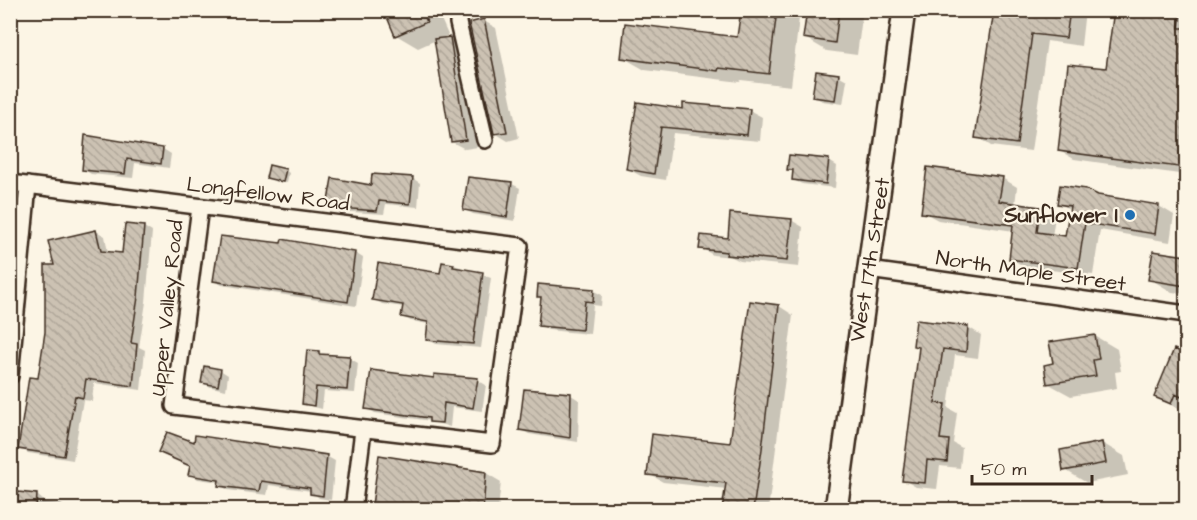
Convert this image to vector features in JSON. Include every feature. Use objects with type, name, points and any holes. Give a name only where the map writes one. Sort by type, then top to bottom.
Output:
[{"type":"main road","name":"West 17th Street","points":[[836,510],[904,10]]},
{"type":"street","points":[[459,11],[458,23],[485,140]]},
{"type":"street","name":"Longfellow Road","points":[[10,183],[520,246],[492,444],[363,430]]},
{"type":"street","points":[[10,376],[28,185]]},
{"type":"street","name":"Upper Valley Road","points":[[200,207],[174,406],[363,430]]},
{"type":"street","name":"North Maple Street","points":[[869,270],[1186,314]]},
{"type":"street","points":[[353,510],[363,430]]},
{"type":"building","points":[[384,10],[421,10],[427,22],[395,36]]},
{"type":"building","points":[[741,10],[777,10],[769,74],[719,68],[718,71],[621,58],[625,23],[737,37]]},
{"type":"building","points":[[807,10],[839,10],[835,43],[803,38]]},
{"type":"building","points":[[994,10],[1070,10],[1066,38],[1032,34],[1017,144],[975,138]]},
{"type":"building","points":[[1114,10],[1181,10],[1179,28],[1186,28],[1186,168],[1058,151],[1068,64],[1106,68]]},
{"type":"building","points":[[484,19],[507,132],[494,134],[469,23]]},
{"type":"building","points":[[450,37],[466,140],[451,142],[434,39]]},
{"type":"building","points":[[816,71],[839,74],[835,100],[812,97]]},
{"type":"building","points":[[637,102],[683,109],[683,103],[750,109],[747,135],[661,127],[654,174],[626,169]]},
{"type":"building","points":[[85,135],[163,148],[161,164],[127,159],[125,174],[82,170]]},
{"type":"building","points":[[789,155],[829,159],[826,184],[792,180],[793,170],[787,170]]},
{"type":"building","points":[[269,165],[286,169],[283,182],[266,178]]},
{"type":"building","points":[[927,167],[1003,177],[999,201],[1040,207],[1037,232],[1065,236],[1070,206],[1057,204],[1060,185],[1086,189],[1098,195],[1159,205],[1155,234],[1085,223],[1078,268],[1009,259],[1013,225],[921,213]]},
{"type":"building","points":[[372,174],[413,177],[410,204],[379,201],[377,211],[327,207],[332,178],[371,185]]},
{"type":"building","points":[[468,177],[512,182],[507,217],[463,210]]},
{"type":"building","points":[[730,213],[792,219],[787,261],[726,255],[727,252],[699,249],[701,235],[728,238]]},
{"type":"building","points":[[125,224],[144,226],[138,297],[131,343],[137,344],[133,386],[86,379],[83,398],[75,396],[64,456],[18,449],[29,377],[38,378],[45,332],[45,265],[54,265],[48,241],[96,230],[101,251],[122,253]]},
{"type":"building","points":[[220,236],[281,243],[282,239],[355,252],[348,302],[213,281]]},
{"type":"building","name":"Sunflower I","points":[[1153,251],[1186,256],[1186,286],[1148,280]]},
{"type":"building","points":[[442,262],[454,264],[453,267],[483,272],[473,344],[426,340],[428,322],[401,317],[403,305],[372,300],[378,263],[440,273]]},
{"type":"building","points":[[538,284],[594,289],[593,302],[585,301],[582,330],[538,326],[541,297],[537,297]]},
{"type":"building","points":[[750,301],[779,305],[762,449],[753,510],[722,510],[726,483],[647,475],[652,434],[730,443]]},
{"type":"building","points":[[916,320],[968,326],[966,352],[943,349],[935,403],[945,404],[940,439],[949,440],[947,462],[927,460],[925,483],[902,481],[919,347],[913,346]]},
{"type":"building","points":[[1095,335],[1099,359],[1093,360],[1096,376],[1047,384],[1044,365],[1053,363],[1049,342]]},
{"type":"building","points":[[1174,349],[1186,354],[1186,399],[1175,394],[1171,404],[1154,397]]},
{"type":"building","points":[[307,350],[319,351],[319,354],[350,356],[347,390],[316,387],[314,406],[302,404]]},
{"type":"building","points":[[204,366],[221,369],[218,386],[201,383]]},
{"type":"building","points":[[371,370],[434,378],[434,374],[478,378],[473,408],[444,403],[442,423],[429,422],[429,418],[365,409]]},
{"type":"building","points":[[524,389],[571,393],[570,438],[519,430]]},
{"type":"building","points":[[167,432],[194,442],[195,435],[327,455],[323,496],[310,494],[310,488],[261,481],[259,491],[218,486],[219,480],[188,475],[190,466],[158,452]]},
{"type":"building","points":[[1102,442],[1106,463],[1063,471],[1060,450]]},
{"type":"building","points":[[379,455],[486,472],[483,510],[403,510],[372,505]]},
{"type":"building","points":[[18,492],[37,494],[36,510],[16,510]]},
{"type":"place","name":"Sunflower I","points":[[1130,215]]}]
